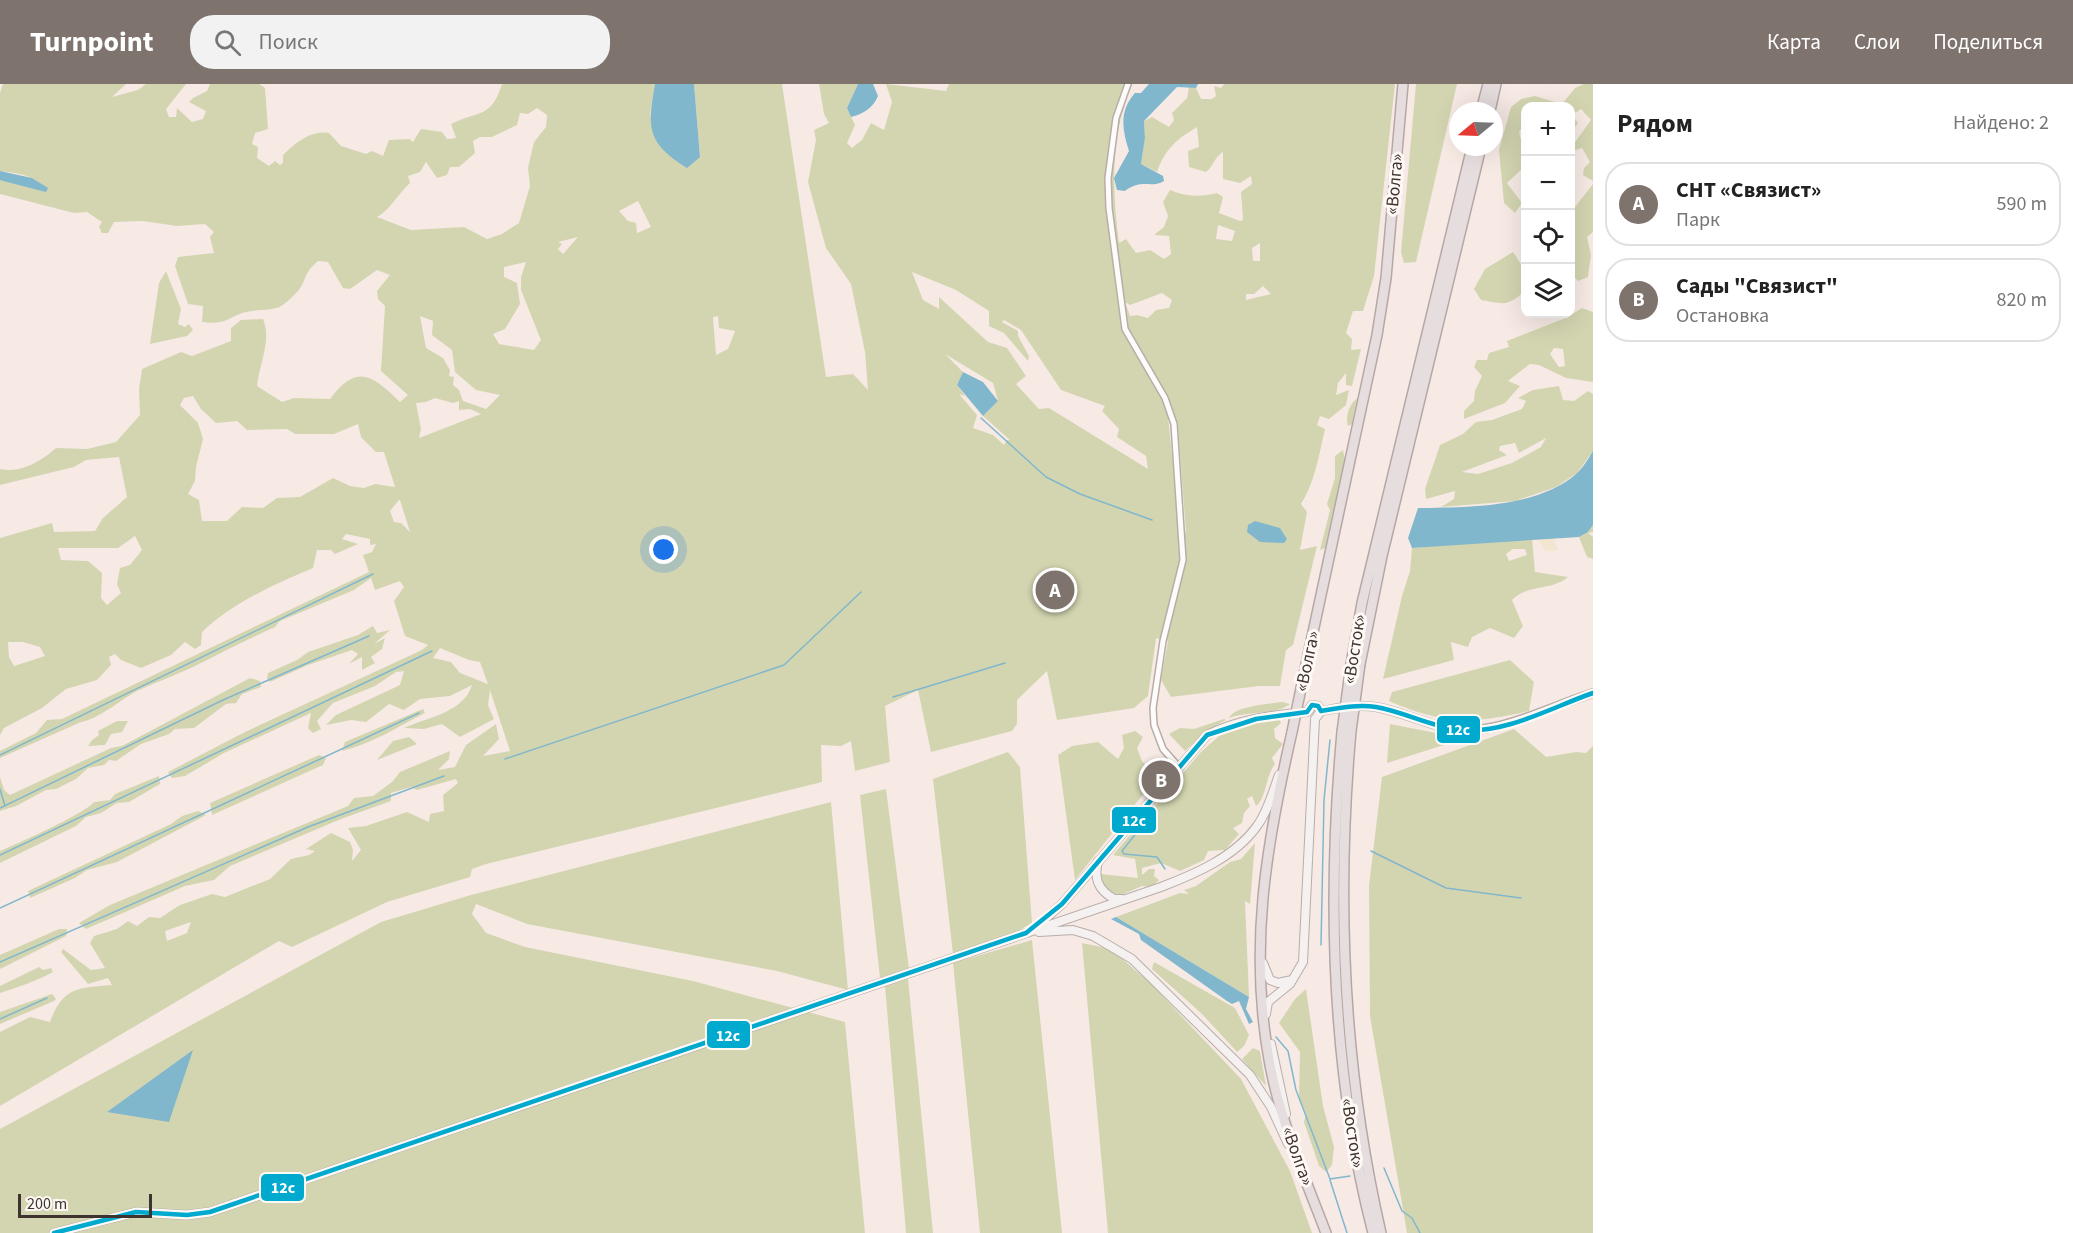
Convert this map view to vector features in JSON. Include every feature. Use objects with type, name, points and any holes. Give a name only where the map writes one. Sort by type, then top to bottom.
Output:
[{"type":"highway","name":"«Волга»","points":[[1324,1233],[1293,1145],[1270,1067],[1261,999],[1259,934],[1263,876],[1287,754],[1377,335],[1386,278],[1402,84]]},
{"type":"highway","points":[[1483,102],[1488,84]]},
{"type":"highway","points":[[1492,102],[1496,84]]},
{"type":"highway","name":"«Восток»","points":[[1373,1233],[1351,1122],[1336,983],[1335,860],[1362,603],[1470,156]]},
{"type":"highway","name":"«Восток»","points":[[1356,664],[1479,156]]},
{"type":"highway","name":"«Восток»","points":[[1347,732],[1343,900],[1346,990],[1360,1124],[1382,1233]]},
{"type":"main road","points":[[1293,1145],[1270,1041],[1266,1007],[1271,997],[1294,979],[1303,962],[1315,719],[1321,711],[1315,705],[1309,707],[1307,712]]},
{"type":"main road","points":[[1026,933],[1062,904],[1178,766],[1208,735],[1228,724],[1307,712]]},
{"type":"main road","points":[[1307,712],[1308,716],[1315,719]]},
{"type":"main road","points":[[54,1233],[136,1212],[187,1215],[210,1212],[1193,875],[1241,843],[1258,825],[1287,754]]},
{"type":"main road","points":[[1098,859],[1095,875],[1098,885],[1114,899],[1127,898]]},
{"type":"main road","points":[[1263,876],[1263,967],[1270,980],[1278,983],[1294,979]]},
{"type":"main road","points":[[1026,933],[1073,930],[1112,945],[1157,981],[1227,1049],[1250,1075],[1271,1107],[1324,1233]]},
{"type":"main road","points":[[1261,999],[1294,979]]},
{"type":"street","points":[[1128,84],[1116,118],[1108,178],[1109,208],[1125,329],[1165,398],[1174,424],[1183,560],[1163,641],[1153,700],[1154,724],[1159,740],[1163,749],[1178,766]]},
{"type":"street","points":[[1321,711],[1351,706],[1375,707],[1429,723],[1473,730],[1494,726],[1593,693]]},
{"type":"green space","points":[[3,84],[126,84],[112,97],[138,90],[146,84],[186,84],[166,109],[169,117],[176,117],[177,108],[192,122],[203,119],[206,111],[189,102],[207,91],[210,84],[259,84],[265,88],[268,129],[255,133],[252,144],[258,147],[257,158],[269,166],[275,161],[280,165],[283,163],[283,155],[288,150],[304,138],[316,133],[329,133],[341,146],[366,154],[372,151],[383,156],[389,140],[409,139],[413,142],[421,129],[442,132],[447,139],[456,138],[451,124],[483,112],[493,103],[502,84],[655,84],[650,115],[700,157],[694,84],[782,84],[826,377],[853,374],[868,390],[865,352],[851,284],[826,248],[808,182],[816,140],[814,130],[829,123],[824,114],[819,84],[858,84],[847,108],[855,125],[847,143],[852,148],[862,140],[871,123],[884,130],[892,102],[886,84],[946,91],[949,84],[1132,84],[1116,142],[1114,182],[1119,243],[1126,239],[1136,253],[1150,250],[1164,259],[1171,254],[1169,236],[1154,235],[1164,227],[1168,216],[1163,202],[1170,190],[1193,196],[1217,193],[1223,197],[1219,213],[1240,221],[1243,220],[1241,192],[1252,184],[1251,176],[1240,183],[1223,179],[1223,152],[1206,172],[1189,167],[1188,151],[1199,147],[1197,127],[1172,145],[1157,172],[1141,164],[1145,138],[1144,121],[1152,117],[1169,127],[1174,120],[1172,113],[1187,98],[1189,87],[1196,88],[1201,99],[1212,99],[1216,96],[1214,86],[1221,88],[1224,84],[1395,84],[1374,276],[1363,311],[1353,311],[1346,333],[1352,339],[1351,350],[1361,349],[1352,386],[1346,385],[1346,373],[1338,383],[1336,395],[1349,390],[1346,405],[1329,419],[1320,416],[1317,425],[1325,429],[1313,477],[1301,504],[1307,512],[1300,550],[1317,546],[1293,645],[1286,650],[1280,686],[1259,686],[1171,697],[1161,680],[1168,641],[1156,638],[1148,696],[1134,708],[1057,720],[1047,671],[1017,700],[1017,724],[1012,731],[931,752],[918,690],[885,706],[890,762],[855,771],[851,741],[841,746],[821,745],[822,782],[486,864],[472,869],[470,877],[387,902],[292,947],[279,941],[0,1106],[0,1032],[30,1017],[50,1022],[55,1010],[66,996],[80,989],[112,985],[108,978],[88,984],[61,952],[63,949],[91,970],[105,968],[90,943],[94,936],[117,929],[128,921],[137,926],[149,917],[160,918],[180,905],[212,894],[225,897],[270,879],[291,859],[309,855],[315,851],[306,849],[331,833],[350,842],[353,850],[352,861],[361,850],[348,828],[366,826],[407,812],[429,822],[430,814],[444,811],[443,795],[458,783],[456,779],[417,790],[411,787],[391,793],[391,801],[341,819],[230,866],[214,880],[185,886],[86,929],[79,923],[110,905],[348,806],[354,798],[373,796],[392,782],[400,772],[450,751],[449,759],[438,770],[455,767],[466,745],[496,724],[499,739],[483,756],[510,751],[490,690],[488,705],[494,719],[460,737],[442,724],[424,729],[404,728],[453,708],[461,702],[472,685],[450,696],[420,699],[404,710],[389,704],[366,722],[351,720],[326,725],[336,715],[400,685],[404,671],[396,672],[375,686],[333,703],[317,721],[321,729],[313,733],[308,728],[311,713],[224,753],[185,776],[172,778],[168,772],[245,732],[422,650],[428,645],[405,636],[394,601],[404,587],[400,581],[375,590],[371,578],[354,590],[280,621],[275,627],[137,691],[95,717],[0,758],[0,751],[36,733],[47,720],[62,719],[369,572],[363,555],[372,552],[376,544],[370,545],[370,539],[346,534],[342,539],[358,544],[335,554],[331,550],[317,550],[313,568],[240,603],[202,632],[201,645],[195,649],[185,642],[171,655],[141,668],[121,660],[115,654],[109,657],[111,665],[97,680],[66,689],[42,708],[4,728],[0,735],[0,538],[52,523],[54,532],[95,531],[103,518],[127,497],[119,457],[86,460],[74,467],[0,485],[0,469],[15,470],[30,465],[56,448],[87,449],[116,442],[140,415],[139,389],[142,369],[181,352],[192,356],[231,341],[231,328],[241,320],[263,319],[266,344],[257,386],[282,402],[294,398],[330,399],[348,380],[357,377],[373,380],[400,402],[408,395],[381,371],[385,306],[378,299],[377,291],[390,275],[377,270],[350,289],[343,288],[328,262],[318,261],[309,270],[300,288],[281,306],[245,312],[225,321],[202,322],[203,306],[188,304],[175,266],[178,257],[214,253],[210,237],[214,232],[205,224],[177,226],[143,221],[114,222],[108,233],[102,233],[99,227],[102,222],[87,212],[74,213],[0,194],[0,180],[46,191],[32,178],[0,171],[0,93]],"holes":[[[537,108],[547,115],[546,127],[534,142],[528,168],[530,186],[519,223],[502,234],[487,239],[464,227],[411,230],[377,217],[410,183],[408,176],[420,172],[426,162],[437,178],[447,175],[450,167],[459,167],[475,153],[473,141],[480,137],[492,137],[517,125],[520,113],[528,114]],[[638,201],[651,227],[637,233],[636,223],[628,221],[619,211]],[[1218,225],[1235,231],[1232,241],[1216,239]],[[578,237],[563,254],[558,249],[562,244],[558,242]],[[1260,243],[1260,261],[1253,261],[1252,248]],[[526,262],[521,277],[521,290],[541,340],[534,350],[499,344],[493,334],[505,329],[520,304],[517,283],[504,277],[504,267]],[[912,272],[956,290],[989,311],[989,326],[1004,333],[1028,361],[1029,356],[1018,336],[1018,331],[1002,322],[1004,320],[1021,330],[1061,390],[1105,406],[1102,411],[1119,429],[1117,437],[1146,456],[1148,469],[1049,408],[1039,409],[1016,384],[1026,376],[1007,348],[988,342],[939,297],[939,309],[923,300]],[[1263,286],[1271,294],[1246,300],[1246,294],[1254,294]],[[1162,293],[1172,300],[1169,308],[1156,310],[1148,318],[1130,316],[1125,302],[1130,305]],[[420,316],[433,321],[432,335],[452,350],[455,372],[476,390],[500,395],[486,409],[463,401],[459,390],[453,385],[454,377],[449,376],[450,370],[443,358],[426,348]],[[718,316],[719,328],[735,331],[728,349],[716,355],[713,317]],[[945,354],[993,383],[998,401],[983,416],[1010,440],[1007,440],[1004,445],[993,435],[973,428],[977,415],[959,394],[965,396],[957,385],[963,372]],[[193,396],[201,409],[216,423],[237,421],[247,430],[287,429],[295,434],[334,434],[358,424],[361,437],[376,452],[384,452],[395,487],[375,484],[364,488],[350,486],[333,478],[300,497],[277,498],[263,508],[242,507],[227,521],[202,521],[199,500],[188,494],[195,481],[203,439],[198,423],[180,405],[184,398]],[[435,398],[453,403],[459,401],[459,410],[470,409],[481,414],[419,438],[421,429],[416,403]],[[1168,417],[1178,428],[1186,532],[1180,531]],[[399,500],[410,532],[401,523],[394,522],[390,511]],[[135,536],[142,550],[130,565],[120,568],[117,584],[121,593],[107,605],[101,598],[102,573],[88,561],[61,560],[58,548],[118,548]],[[8,642],[23,642],[40,647],[45,656],[14,666],[9,657]],[[440,648],[480,662],[488,684],[460,673],[451,662],[433,658]],[[191,922],[187,933],[167,941],[165,931]]]},
{"type":"green space","points":[[1416,84],[1457,84],[1453,102],[1449,102],[1449,119],[1416,262],[1404,263],[1401,252]]},
{"type":"green space","points":[[1584,84],[1593,84],[1593,181],[1583,175],[1584,168],[1590,162],[1582,148],[1575,150],[1575,142],[1591,120],[1581,109],[1575,113],[1575,102],[1564,102],[1575,88]]},
{"type":"green space","points":[[1535,96],[1555,102],[1521,102],[1519,132],[1521,170],[1507,183],[1521,202],[1515,213],[1504,203],[1500,156],[1503,156],[1503,136],[1511,107],[1521,99]]},
{"type":"green space","points":[[1593,184],[1593,232],[1587,237],[1591,255],[1588,277],[1578,281],[1575,278],[1575,207]]},
{"type":"green space","points":[[1513,252],[1521,266],[1521,294],[1506,303],[1481,300],[1474,289],[1485,269]]},
{"type":"green space","points":[[166,271],[181,309],[178,324],[185,327],[189,324],[193,330],[187,336],[150,344],[159,283]]},
{"type":"green space","points":[[1582,308],[1593,312],[1593,382],[1566,378],[1539,365],[1530,364],[1508,381],[1520,386],[1505,403],[1464,419],[1464,411],[1474,401],[1475,391],[1482,376],[1474,367],[1477,360],[1487,360],[1489,353],[1509,347],[1507,341],[1565,318],[1575,318],[1575,312]],"holes":[[[1554,348],[1563,349],[1565,366],[1559,367],[1550,354]]]},
{"type":"green space","points":[[1559,386],[1563,400],[1574,401],[1588,391],[1593,394],[1593,451],[1577,473],[1556,487],[1515,501],[1441,507],[1454,499],[1455,491],[1426,499],[1425,489],[1440,445],[1463,434],[1476,422],[1492,420],[1522,409],[1526,401],[1518,398],[1533,390]],"holes":[[[1546,438],[1541,447],[1512,463],[1478,474],[1462,472],[1507,455],[1499,450],[1500,446],[1515,443],[1519,453]]]},
{"type":"green space","points":[[1357,398],[1352,424],[1348,426],[1348,411]]},
{"type":"green space","points":[[1343,450],[1345,461],[1325,548],[1320,550],[1330,510],[1327,504],[1335,478],[1335,456]]},
{"type":"green space","points":[[1593,525],[1593,532],[1588,533],[1593,537],[1593,559],[1587,557],[1579,537],[1588,532]]},
{"type":"green space","points":[[1532,538],[1535,572],[1568,577],[1555,584],[1525,592],[1512,600],[1523,626],[1514,638],[1490,628],[1472,637],[1468,647],[1451,642],[1454,660],[1383,679],[1410,571],[1412,548]],"holes":[[[1513,549],[1525,549],[1527,555],[1509,561],[1506,554]]]},
{"type":"green space","points":[[373,626],[377,633],[390,630],[374,644],[385,638],[382,649],[371,657],[375,663],[362,670],[362,657],[349,664],[358,654],[352,650],[308,665],[270,682],[267,678],[268,673],[297,660],[308,652],[358,635]]},
{"type":"green space","points":[[1510,660],[1534,682],[1529,711],[1490,718],[1458,720],[1427,715],[1389,701],[1392,692]]},
{"type":"green space","points":[[250,678],[260,681],[261,687],[242,694],[236,703],[226,704],[194,728],[175,729],[169,734],[141,744],[116,761],[109,760],[104,765],[88,768],[76,779],[56,789],[46,790],[16,806],[0,811],[0,777],[4,790],[10,795],[111,748],[122,746]]},
{"type":"green space","points":[[1282,702],[1290,704],[1277,710],[1229,718],[1232,714],[1245,708]]},
{"type":"green space","points":[[423,709],[425,713],[395,729],[342,751],[345,742]]},
{"type":"green space","points":[[1279,719],[1281,723],[1274,729],[1275,738],[1283,744],[1272,758],[1275,764],[1260,802],[1256,806],[1252,796],[1247,799],[1250,806],[1244,813],[1242,823],[1233,828],[1239,834],[1225,850],[1208,851],[1204,860],[1180,871],[1161,863],[1142,868],[1142,875],[1149,869],[1155,869],[1154,876],[1159,880],[1152,887],[1142,886],[1119,896],[1111,893],[1102,882],[1100,874],[1138,878],[1135,859],[1113,855],[1201,752],[1219,736],[1241,727]]},
{"type":"green space","points":[[1226,720],[1206,731],[1185,751],[1169,734],[1180,728],[1194,729]]},
{"type":"green space","points":[[117,721],[128,721],[122,732],[111,734],[105,745],[88,746],[99,735],[98,731]]},
{"type":"green space","points":[[1390,724],[1457,737],[1444,745],[1387,763]]},
{"type":"green space","points":[[1514,729],[1546,757],[1576,752],[1586,753],[1593,746],[1593,1233],[1407,1233],[1370,1016],[1369,886],[1382,777]]},
{"type":"green space","points":[[1135,731],[1143,737],[1137,748],[1142,761],[1156,778],[1075,880],[1058,755],[1072,746],[1098,742],[1118,759],[1124,748],[1122,735]]},
{"type":"green space","points":[[409,737],[417,744],[377,760],[393,741]]},
{"type":"green space","points":[[1008,752],[1020,767],[1032,923],[1018,931],[953,954],[933,779]]},
{"type":"green space","points":[[319,755],[326,758],[323,765],[212,815],[210,803]]},
{"type":"green space","points":[[159,776],[160,784],[129,802],[117,803],[101,813],[86,817],[76,826],[0,863],[0,851],[65,821],[94,802],[110,800],[115,794]]},
{"type":"green space","points":[[886,789],[909,969],[880,978],[860,795]]},
{"type":"green space","points":[[831,802],[848,990],[777,971],[527,924],[476,904],[472,914],[486,933],[525,947],[693,981],[845,1022],[865,1233],[0,1233],[0,1129],[381,922],[471,895]]},
{"type":"green space","points":[[198,811],[206,815],[117,862],[87,870],[75,878],[30,898],[28,891],[171,824],[182,816]]},
{"type":"green space","points":[[1255,843],[1250,904],[1245,901],[1249,997],[1116,917],[1180,893],[1189,894],[1184,890],[1196,886],[1230,862],[1241,859]]},
{"type":"green space","points":[[59,929],[67,929],[66,936],[0,969],[0,955]]},
{"type":"green space","points":[[1032,940],[1062,1233],[980,1233],[953,963]]},
{"type":"green space","points":[[1082,943],[1111,949],[1151,984],[1241,1079],[1290,1171],[1312,1233],[1108,1233]]},
{"type":"green space","points":[[1154,962],[1235,1008],[1249,1035],[1244,1046],[1237,1052],[1202,1014],[1152,969]]},
{"type":"green space","points":[[39,967],[43,970],[51,968],[53,972],[0,993],[0,986]]},
{"type":"green space","points":[[908,979],[933,1233],[906,1233],[885,986]]},
{"type":"green space","points":[[1306,989],[1323,1106],[1334,1147],[1332,1165],[1326,1172],[1319,1166],[1304,1122],[1306,1114],[1299,1098],[1300,1052],[1279,1023],[1295,999]]},
{"type":"green space","points":[[52,994],[56,999],[54,1001],[0,1024],[0,1012]]},
{"type":"green space","points":[[1253,1048],[1260,1051],[1266,1086],[1242,1059]]},
{"type":"sand","points":[[1553,537],[1558,550],[1545,551],[1537,538]]},
{"type":"water","points":[[655,84],[694,84],[700,157],[687,168],[664,151],[653,134],[651,113]]},
{"type":"water","points":[[858,84],[873,84],[878,96],[867,110],[851,117],[847,108]]},
{"type":"water","points":[[1149,84],[1198,84],[1196,88],[1177,87],[1144,121],[1145,138],[1141,164],[1163,176],[1164,181],[1137,185],[1125,191],[1117,190],[1114,178],[1129,151],[1124,128],[1124,113],[1135,93],[1141,93]]},
{"type":"water","points":[[0,171],[32,178],[48,188],[46,192],[0,180]]},
{"type":"water","points":[[963,372],[983,382],[998,401],[983,416],[957,385]]},
{"type":"water","points":[[1593,451],[1593,525],[1588,532],[1579,537],[1412,548],[1408,538],[1418,508],[1479,506],[1542,494],[1576,474]]},
{"type":"water","points":[[1255,521],[1280,528],[1287,539],[1284,543],[1260,542],[1247,532],[1248,525]]},
{"type":"water","points":[[1116,917],[1249,997],[1246,1009],[1253,1022],[1249,1024],[1239,1001],[1232,1004],[1227,1001],[1141,940],[1139,934],[1111,919]]},
{"type":"water","points":[[193,1050],[169,1122],[107,1112]]},
{"type":"waterway","points":[[981,418],[1046,477],[1080,494],[1152,520]]},
{"type":"waterway","points":[[0,755],[373,574]]},
{"type":"waterway","points":[[505,759],[784,665],[861,592]]},
{"type":"waterway","points":[[0,808],[223,700],[369,636]]},
{"type":"waterway","points":[[0,855],[432,651]]},
{"type":"waterway","points":[[893,697],[1005,663]]},
{"type":"waterway","points":[[0,908],[419,713]]},
{"type":"waterway","points":[[1321,945],[1324,800],[1330,740]]},
{"type":"waterway","points":[[0,962],[308,827],[444,776]]},
{"type":"waterway","points":[[0,789],[5,806]]},
{"type":"waterway","points":[[1138,831],[1122,851],[1124,854],[1157,857],[1165,869]]},
{"type":"waterway","points":[[1371,851],[1446,888],[1521,898]]},
{"type":"waterway","points":[[0,1019],[47,998]]},
{"type":"waterway","points":[[1276,1037],[1288,1051],[1296,1090],[1330,1179],[1350,1176]]},
{"type":"waterway","points":[[1384,1168],[1402,1211],[1412,1218],[1420,1233]]},
{"type":"waterway","points":[[1330,1180],[1347,1233]]},
{"type":"transit line","name":"12с","points":[[1321,711],[1369,706],[1450,728],[1478,730],[1512,724],[1593,693]]},
{"type":"transit line","name":"12с","points":[[54,1233],[136,1212],[187,1215],[210,1212],[1026,933],[1062,904],[1207,735],[1256,719],[1307,712],[1312,705],[1318,706],[1321,711]]},
{"type":"place","name":"СНТ «Связист»","points":[[1055,590]]},
{"type":"place","name":"Сады \"Связист\"","points":[[1161,780]]}]
